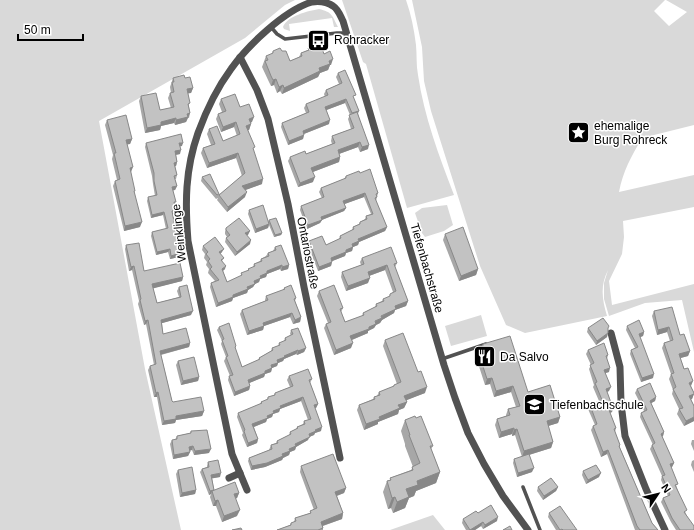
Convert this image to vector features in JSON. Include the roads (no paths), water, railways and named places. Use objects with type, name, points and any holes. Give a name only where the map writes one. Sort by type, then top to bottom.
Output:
[{"type":"street","name":"Weinklinge","points":[[247,490],[232,454],[188,241],[186,211],[187,183],[191,157],[199,132],[218,89],[240,57],[256,40],[293,12],[312,2],[327,3]]},
{"type":"street","name":"Tiefenbachstraße","points":[[327,3],[334,6],[338,10],[347,33],[442,359],[468,433],[484,464],[528,530]]},
{"type":"street","name":"Ontariostraße","points":[[240,57],[257,90],[268,119],[288,204],[340,458]]},
{"type":"street","points":[[611,333],[620,367],[621,403],[625,436],[646,489],[665,530]]},
{"type":"street","points":[[229,478],[240,473]]},
{"type":"lane","points":[[272,27],[277,34],[285,39],[347,33]]},
{"type":"lane","points":[[442,359],[491,343]]},
{"type":"lane","points":[[523,487],[540,530]]},
{"type":"place","name":"Rohracker","points":[[318,40]]},
{"type":"place","name":"ehemalige Burg Rohreck","points":[[578,133]]},
{"type":"place","name":"Da Salvo","points":[[484,357]]},
{"type":"place","name":"Tiefenbachschule","points":[[534,405]]}]
